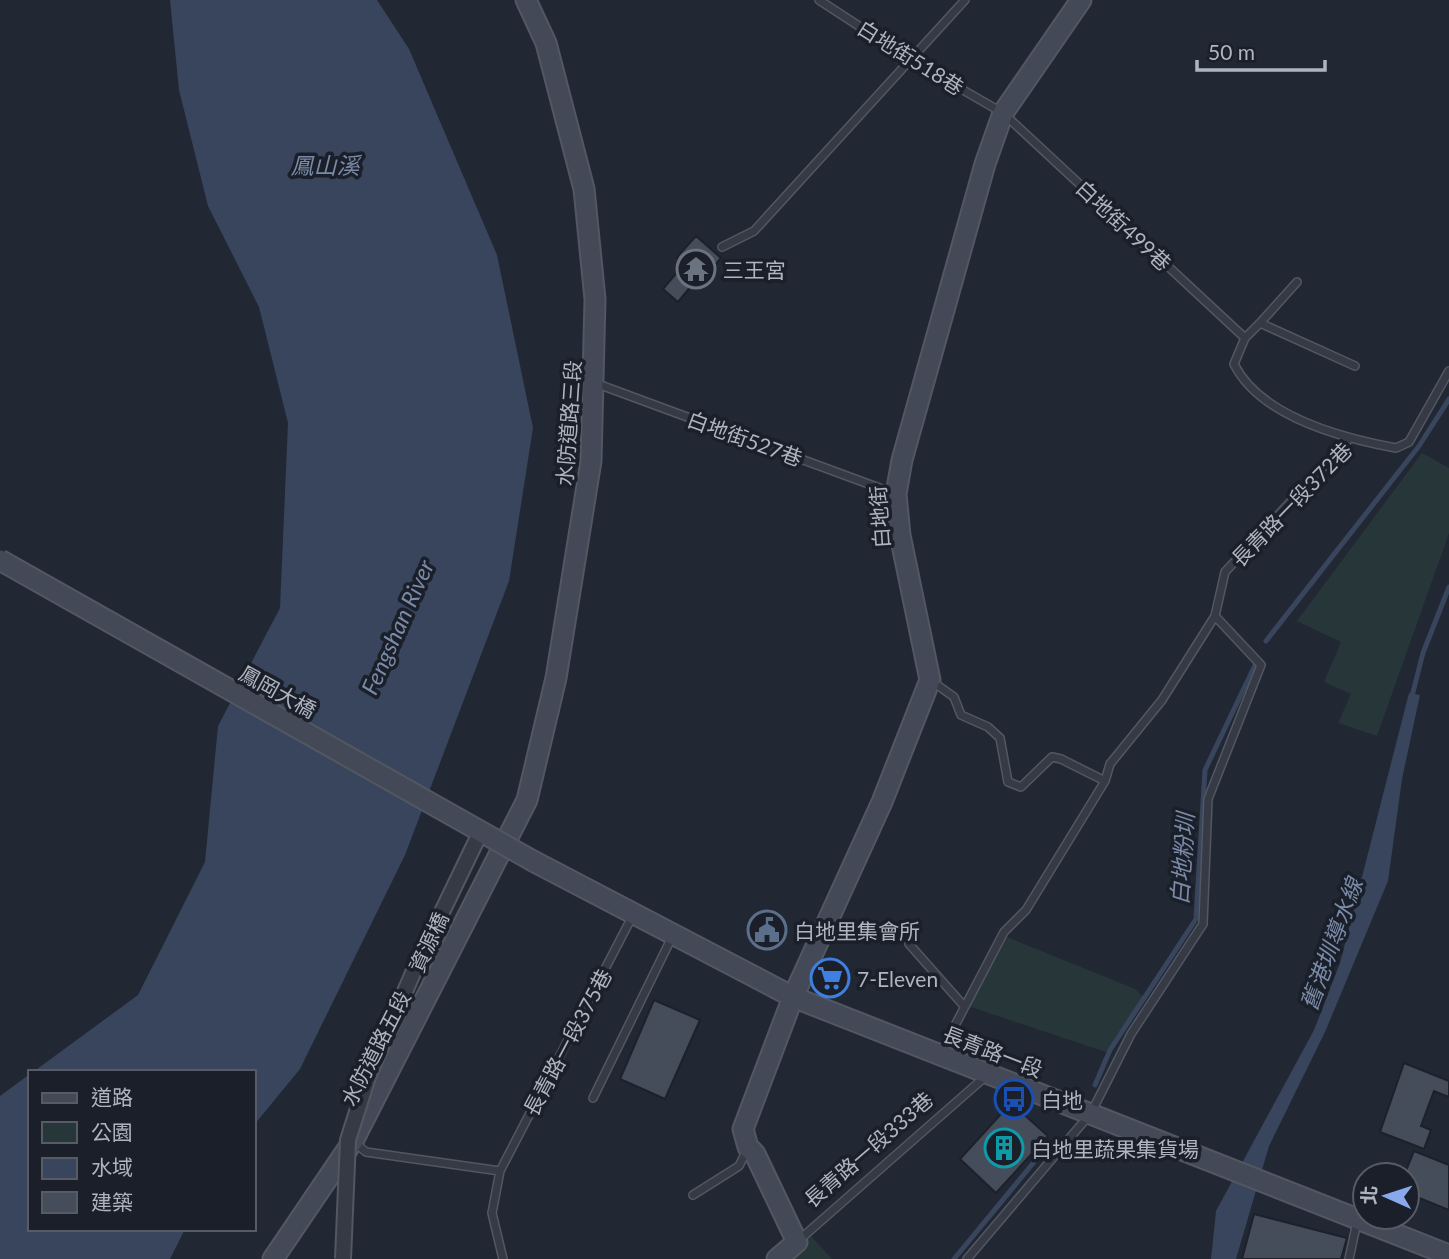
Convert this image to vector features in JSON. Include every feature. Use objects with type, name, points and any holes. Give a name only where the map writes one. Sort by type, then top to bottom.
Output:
[{"type":"street","name":"水防道路三段","points":[[503,848],[527,800],[556,678],[591,461],[595,383],[595,299],[584,189],[546,43],[526,0]]},
{"type":"street","name":"白地街","points":[[930,680],[900,535],[896,494],[909,433],[985,164],[1003,113],[1081,0]]},
{"type":"street","name":"鳳岡大橋","points":[[0,560],[533,861]]},
{"type":"street","points":[[797,1242],[755,1154],[748,1147],[743,1129],[793,997],[882,802],[930,680]]},
{"type":"street","name":"資源橋","points":[[343,1259],[348,1140],[368,1077],[416,966],[481,831]]},
{"type":"street","name":"水防道路五段","points":[[273,1259],[353,1141],[503,848]]},
{"type":"street","name":"長青路一段","points":[[533,861],[793,997],[1220,1163],[1351,1219]]},
{"type":"street","name":"長青路一段","points":[[1384,1231],[1449,1255]]},
{"type":"street","name":"長青路一段333巷","points":[[777,1259],[797,1242]]},
{"type":"lane","name":"白地街518巷","points":[[819,0],[911,60],[1003,113]]},
{"type":"lane","points":[[722,247],[754,231],[965,0]]},
{"type":"lane","name":"白地街499巷","points":[[1003,113],[1245,338]]},
{"type":"lane","points":[[1297,282],[1245,338],[1234,364],[1243,381],[1304,424],[1350,438]]},
{"type":"lane","points":[[1260,323],[1355,366]]},
{"type":"lane","name":"長青路一段372巷","points":[[940,1054],[1004,932],[1026,911],[1105,781],[1110,764],[1162,700],[1215,616],[1225,572],[1350,438],[1396,448],[1409,442],[1449,372]]},
{"type":"lane","name":"白地街527巷","points":[[595,383],[896,494]]},
{"type":"lane","points":[[967,1259],[1091,1113],[1131,1034],[1203,924],[1208,799],[1261,665],[1215,616]]},
{"type":"lane","points":[[930,680],[954,697],[961,715],[988,726],[1000,738],[1008,782],[1021,788],[1052,757],[1105,781]]},
{"type":"lane","name":"長青路一段375巷","points":[[503,1259],[492,1213],[500,1171],[634,914]]},
{"type":"lane","points":[[593,1098],[673,934]]},
{"type":"lane","points":[[909,944],[964,1006]]},
{"type":"lane","name":"長青路一段333巷","points":[[797,1242],[989,1073]]},
{"type":"lane","points":[[353,1141],[366,1152],[500,1171]]},
{"type":"lane","points":[[693,1195],[740,1166],[748,1147]]},
{"type":"lane","points":[[1349,1259],[1355,1231]]},
{"type":"green space","points":[[1422,453],[1449,468],[1449,533],[1377,736],[1338,723],[1351,694],[1324,682],[1341,642],[1297,621]]},
{"type":"green space","points":[[1002,935],[1135,989],[1143,997],[1106,1052],[965,1005]]},
{"type":"green space","points":[[807,1232],[832,1259],[780,1259]]},
{"type":"water","name":"鳳山溪","points":[[170,0],[377,0],[409,49],[497,255],[533,428],[509,581],[405,855],[300,1069],[256,1123],[256,1070],[36,1070],[138,995],[205,862],[218,726],[280,608],[288,423],[259,307],[208,206],[179,90]]},
{"type":"water","points":[[1409,693],[1420,695],[1402,779],[1388,881],[1325,1032],[1269,1146],[1236,1259],[1211,1259],[1216,1211],[1314,1030],[1340,963]]},
{"type":"water","points":[[28,1075],[28,1231],[184,1231],[170,1259],[0,1259],[0,1096]]},
{"type":"building","name":"三王宮","points":[[696,236],[721,258],[704,278],[700,275],[678,302],[663,289],[685,263],[677,257]]},
{"type":"building","name":"白地里集會所","points":[[762,913],[783,922],[772,947],[754,942],[756,939],[751,937]]},
{"type":"building","points":[[654,1000],[700,1020],[665,1099],[620,1079]]},
{"type":"building","points":[[1404,1063],[1449,1081],[1449,1097],[1434,1091],[1421,1126],[1431,1130],[1424,1149],[1380,1132]]},
{"type":"building","name":"白地里蔬果集貨場","points":[[1011,1103],[1048,1136],[996,1193],[960,1159]]},
{"type":"building","points":[[1414,1151],[1449,1165],[1449,1210],[1421,1199],[1421,1161],[1410,1161]]},
{"type":"building","points":[[1254,1214],[1347,1238],[1341,1259],[1242,1259]]},
{"type":"waterway","name":"白地粉圳","points":[[1266,641],[1419,446],[1449,399]]},
{"type":"waterway","name":"舊港圳導水線","points":[[1411,700],[1423,653],[1449,587]]},
{"type":"waterway","name":"白地粉圳","points":[[1095,1085],[1110,1050],[1196,919],[1205,770],[1257,661]]},
{"type":"waterway","name":"白地粉圳","points":[[954,1259],[1049,1144]]},
{"type":"place","name":"三王宮","points":[[696,269]]},
{"type":"place","name":"白地里集會所","points":[[767,930]]},
{"type":"place","name":"7-Eleven","points":[[830,978]]},
{"type":"place","name":"白地","points":[[1014,1099]]},
{"type":"place","name":"白地里蔬果集貨場","points":[[1004,1148]]},
{"type":"water label","name":"Fengshan River","points":[[397,627]]}]
